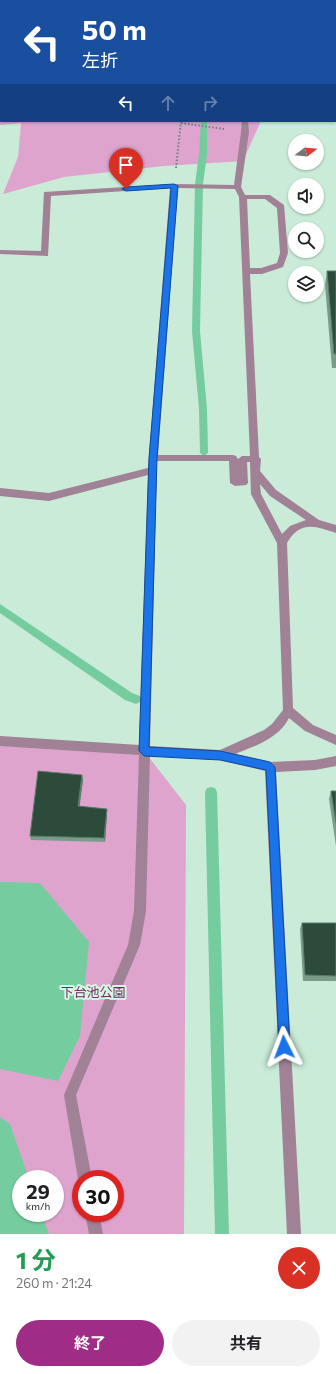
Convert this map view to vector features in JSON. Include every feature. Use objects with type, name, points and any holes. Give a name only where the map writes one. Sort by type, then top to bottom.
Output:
[{"type":"street","points":[[220,755],[266,736],[278,728],[284,720],[288,710],[282,543],[256,494],[257,474],[243,197],[237,187],[245,132],[245,122]]},
{"type":"street","points":[[0,252],[45,254],[47,194],[174,186],[237,187]]},
{"type":"street","points":[[83,1170],[70,1095],[134,945],[140,910],[153,458],[174,186]]},
{"type":"street","points":[[243,197],[267,197],[282,206],[284,253],[280,265],[262,270],[246,271]]},
{"type":"street","points":[[153,458],[234,458],[235,483],[243,483],[242,458],[256,459]]},
{"type":"street","points":[[0,492],[49,497],[153,470]]},
{"type":"street","points":[[257,474],[273,493],[316,522],[336,529]]},
{"type":"street","points":[[282,543],[288,533],[294,528],[316,522]]},
{"type":"street","points":[[288,710],[309,728],[336,740]]},
{"type":"street","points":[[0,741],[220,755],[270,767],[315,765],[336,761]]},
{"type":"street","points":[[270,767],[294,1234]]},
{"type":"street","points":[[94,1222],[96,1234]]},
{"type":"path","points":[[174,186],[181,122],[245,132]]},
{"type":"green space","points":[[0,122],[261,122],[243,161],[164,166],[64,177],[3,194],[18,157],[21,123],[0,125]]},
{"type":"green space","name":"下台池公園","points":[[0,741],[144,751],[186,805],[184,1234],[0,1234]]},
{"type":"shaded area","points":[[0,882],[40,883],[89,942],[80,1036],[58,1081],[0,1069]]},
{"type":"shaded area","points":[[0,1117],[10,1124],[26,1170],[12,1170],[12,1222],[44,1222],[49,1234],[0,1234]]},
{"type":"building","points":[[327,271],[336,271],[336,354],[334,354]]},
{"type":"building","points":[[38,771],[82,775],[78,806],[107,809],[104,838],[30,836]]},
{"type":"building","points":[[331,791],[336,791],[336,823]]},
{"type":"building","points":[[302,923],[336,923],[336,976],[305,975]]},
{"type":"waterway","points":[[204,122],[203,154],[199,184],[196,331],[203,409],[204,453]]},
{"type":"waterway","points":[[0,608],[129,697],[136,699]]},
{"type":"waterway","points":[[211,792],[222,1234]]},
{"type":"route","points":[[126,189],[174,186],[153,458],[144,751],[220,755],[270,767],[284,1047]]}]
